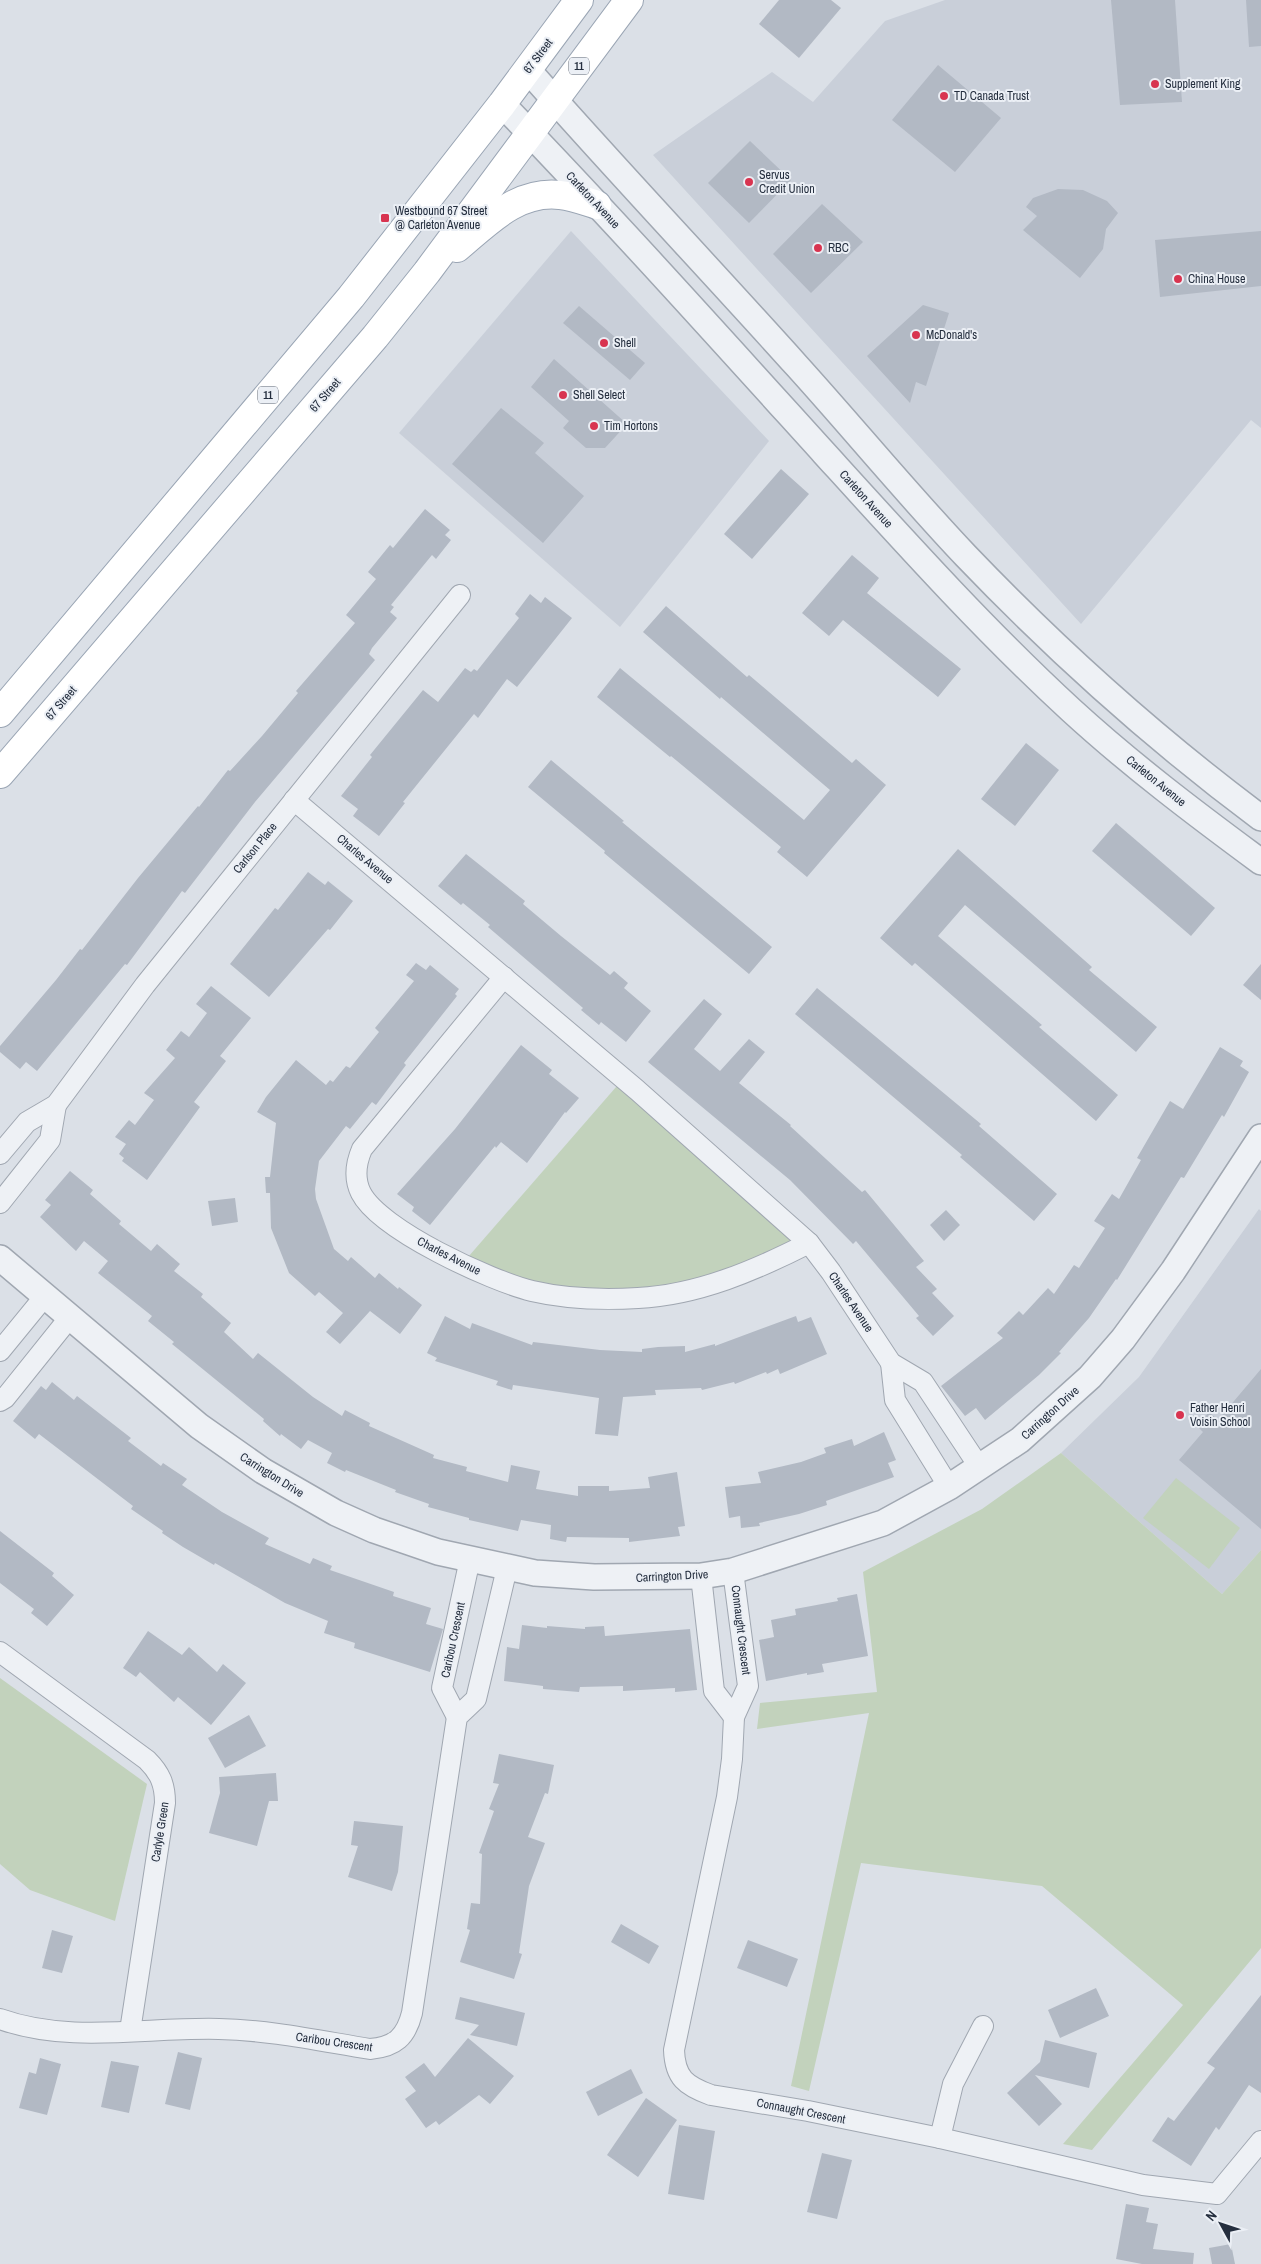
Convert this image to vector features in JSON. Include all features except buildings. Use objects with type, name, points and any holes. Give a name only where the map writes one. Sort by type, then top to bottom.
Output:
[{"type":"main road","name":"67 Street","points":[[0,713],[351,297],[502,104],[579,0]]},
{"type":"main road","name":"67 Street","points":[[0,774],[375,337],[426,272],[629,0]]},
{"type":"main road","points":[[426,272],[515,202],[541,194],[560,194],[597,205]]},
{"type":"street","points":[[528,70],[799,368],[964,554],[1046,636],[1158,738],[1261,818]]},
{"type":"street","name":"Carleton Avenue","points":[[502,104],[597,205],[920,559],[1022,664],[1073,712],[1146,774],[1261,862]]},
{"type":"street","name":"Carlson Place","points":[[0,1154],[27,1122],[56,1105],[145,985],[460,595]]},
{"type":"street","name":"Charles Avenue","points":[[294,800],[686,1132],[809,1243],[831,1272],[891,1363],[923,1382],[980,1468]]},
{"type":"street","name":"Charles Avenue","points":[[504,977],[362,1149],[358,1158],[357,1181],[361,1193],[369,1204],[393,1225],[422,1243],[470,1268],[531,1291],[575,1298],[639,1298],[688,1291],[747,1273],[809,1243]]},
{"type":"street","name":"Carlson Place","points":[[0,1203],[50,1140],[56,1105]]},
{"type":"street","name":"Carrington Drive","points":[[0,1258],[199,1426],[263,1471],[336,1513],[374,1530],[430,1549],[470,1560],[535,1573],[594,1577],[701,1576],[733,1571],[883,1524],[980,1468],[1020,1440],[1090,1377],[1118,1345],[1252,1170],[1261,1137]]},
{"type":"street","points":[[0,1351],[45,1296]]},
{"type":"street","points":[[0,1401],[5,1398],[70,1317]]},
{"type":"street","name":"Charles Avenue","points":[[891,1363],[894,1400],[949,1487]]},
{"type":"street","name":"Caribou Crescent","points":[[0,2019],[15,2025],[50,2031],[87,2034],[194,2029],[246,2031],[370,2049],[384,2048],[395,2042],[404,2033],[412,2012],[457,1718],[442,1688],[470,1560]]},
{"type":"street","points":[[457,1718],[476,1699],[507,1568]]},
{"type":"street","name":"Connaught Crescent","points":[[733,1571],[748,1686],[734,1717],[732,1759],[727,1796],[674,2050],[678,2073],[696,2089],[711,2095],[808,2111],[940,2138],[1144,2185],[1217,2194],[1261,2141]]},
{"type":"street","points":[[701,1576],[714,1691],[734,1717]]},
{"type":"street","name":"Carlyle Green","points":[[0,1652],[147,1760],[164,1783],[165,1803],[130,2031]]},
{"type":"street","points":[[940,2138],[953,2084],[983,2026]]},
{"type":"shaded area","points":[[945,0],[1261,0],[1261,428],[1251,420],[1081,624],[653,155],[772,72],[813,102],[885,21]]},
{"type":"shaded area","points":[[571,231],[769,441],[620,627],[399,433]]},
{"type":"shaded area","name":"Father Henri Voisin School","points":[[1259,1209],[1261,1211],[1261,1550],[1222,1594],[1061,1453],[1139,1377]]},
{"type":"green space","points":[[623,1079],[809,1243],[688,1291],[575,1298],[462,1264]]},
{"type":"green space","points":[[1061,1453],[1222,1594],[1261,1550],[1261,1948],[1092,2150],[1063,2144],[1183,2005],[1042,1886],[861,1863],[809,2091],[791,2086],[869,1713],[757,1729],[760,1703],[877,1692],[863,1572],[982,1509]]},
{"type":"green space","points":[[1176,1478],[1240,1528],[1209,1569],[1143,1518]]},
{"type":"green space","points":[[0,1678],[147,1784],[115,1921],[30,1890],[0,1864]]},
{"type":"place","name":"Supplement King","points":[[1155,84]]},
{"type":"place","name":"TD Canada Trust","points":[[944,96]]},
{"type":"place","name":"Servus Credit Union","points":[[749,182]]},
{"type":"place","name":"Westbound 67 Street @ Carleton Avenue","points":[[385,218]]},
{"type":"place","name":"RBC","points":[[818,248]]},
{"type":"place","name":"China House","points":[[1178,279]]},
{"type":"place","name":"McDonald's","points":[[916,335]]},
{"type":"place","name":"Shell","points":[[604,343]]},
{"type":"place","name":"Shell Select","points":[[563,395]]},
{"type":"place","name":"Tim Hortons","points":[[594,426]]},
{"type":"place","name":"Father Henri Voisin School","points":[[1180,1415]]}]
